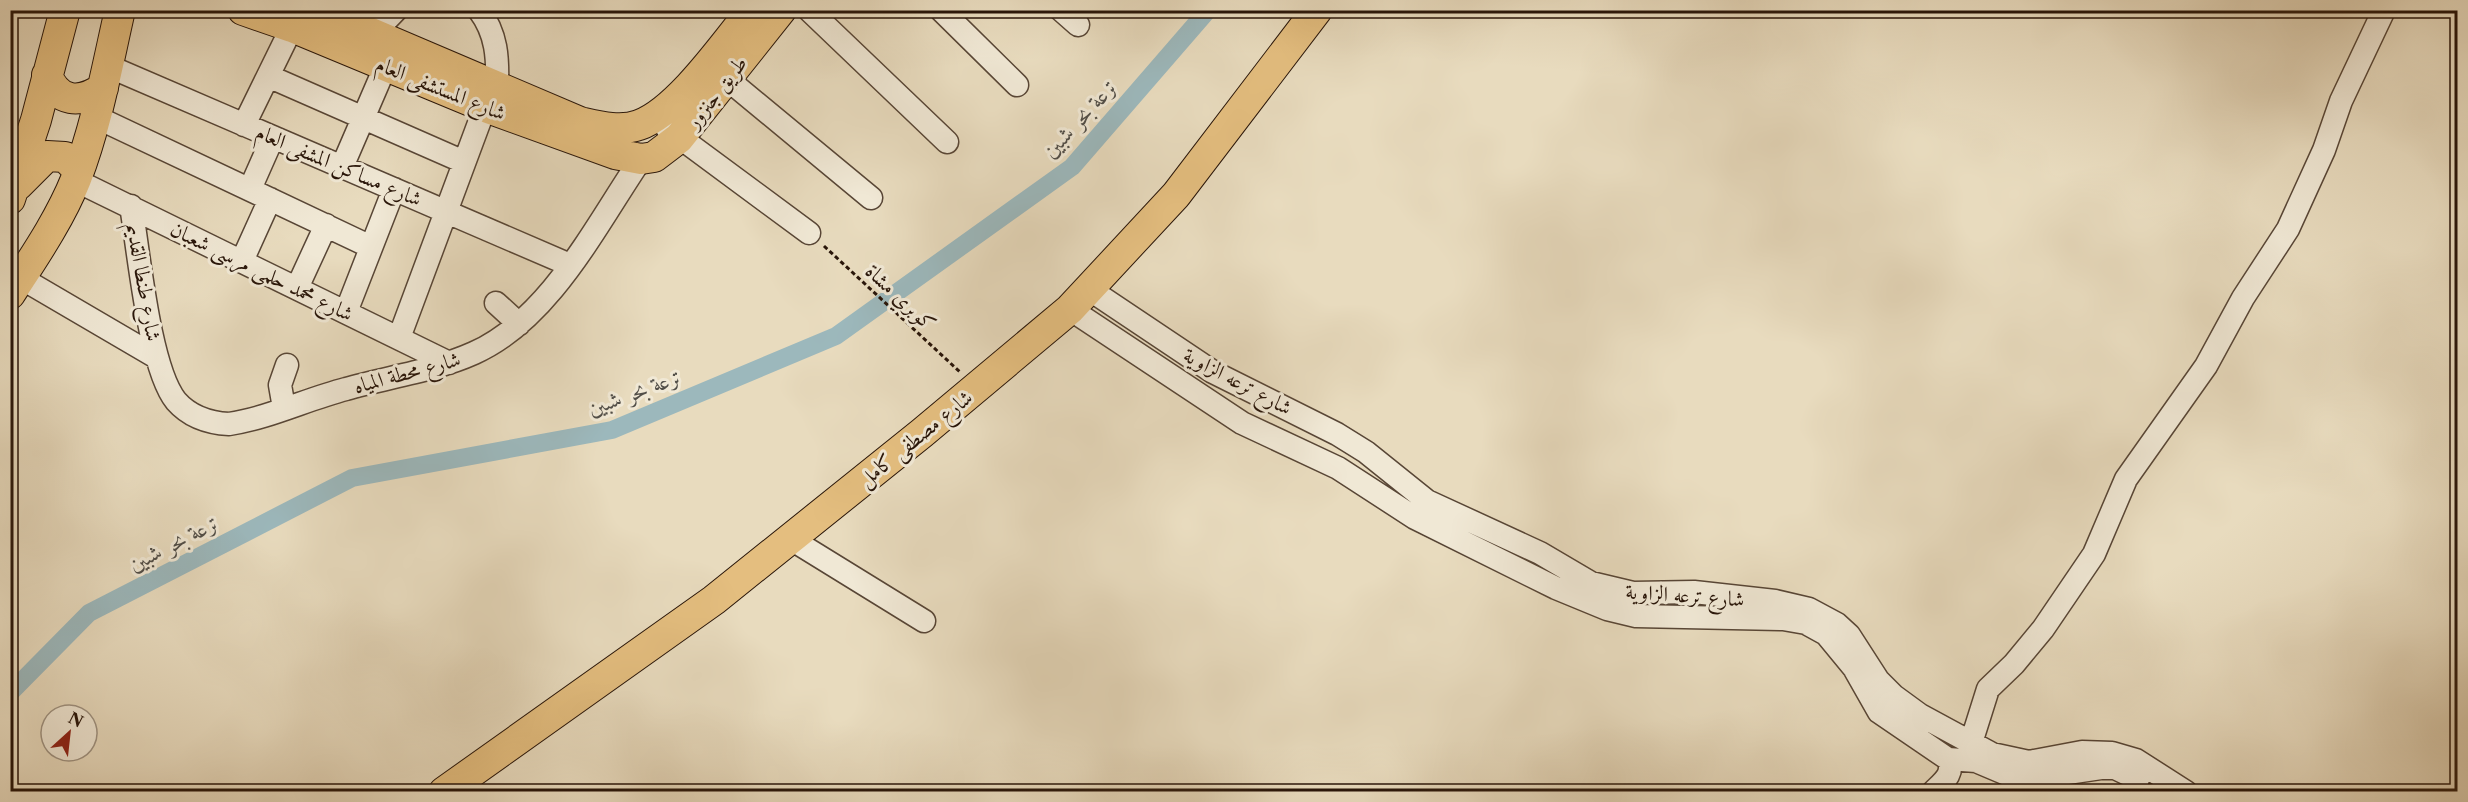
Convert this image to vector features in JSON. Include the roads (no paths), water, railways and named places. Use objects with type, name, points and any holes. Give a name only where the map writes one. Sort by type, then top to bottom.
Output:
[{"type":"main road","points":[[13,193],[65,10]]},
{"type":"main road","points":[[16,286],[57,219],[77,175],[102,90],[120,10]]},
{"type":"main road","name":"شارع المستشفى العام","points":[[243,10],[386,65],[580,122],[622,129],[647,121]]},
{"type":"main road","name":"طريق جنزور","points":[[647,121],[684,90],[752,10]]},
{"type":"main road","name":"طريق جنزور","points":[[641,159],[654,157],[679,138],[781,10]]},
{"type":"main road","name":"شارع مصطفى كامل","points":[[458,788],[714,600],[922,433],[1080,299],[1176,195],[1317,10]]},
{"type":"main road","name":"شارع المستشفى العام","points":[[323,12],[373,34],[491,97],[615,154],[641,159]]},
{"type":"main road","points":[[48,75],[51,86],[59,94],[69,99],[81,100],[102,90]]},
{"type":"main road","points":[[13,193],[47,156],[65,157],[77,175]]},
{"type":"street","points":[[373,34],[396,10]]},
{"type":"street","points":[[399,338],[464,162],[491,97],[495,42],[490,24],[478,10]]},
{"type":"street","points":[[809,10],[947,142]]},
{"type":"street","points":[[941,10],[1017,85]]},
{"type":"street","points":[[1971,743],[1988,689],[2014,664],[2043,628],[2094,554],[2126,479],[2206,366],[2243,298],[2288,229],[2324,150],[2341,101],[2384,10]]},
{"type":"street","points":[[244,125],[292,27]]},
{"type":"street","points":[[342,167],[386,65]]},
{"type":"street","points":[[268,76],[464,162]]},
{"type":"street","points":[[726,78],[871,198]]},
{"type":"street","name":"شارع مساكن المشفى العام","points":[[102,90],[244,125],[570,265]]},
{"type":"street","points":[[102,90],[260,194],[371,247]]},
{"type":"street","points":[[647,121],[679,138],[809,233]]},
{"type":"street","points":[[242,261],[273,137]]},
{"type":"street","name":"شارع محطة المياه","points":[[156,357],[161,376],[177,402],[201,419],[229,424],[391,376],[449,363],[476,352],[519,324],[555,286],[641,159]]},
{"type":"street","name":"شارع محمد حلمى مرسى شعبان","points":[[77,175],[131,206],[449,363]]},
{"type":"street","points":[[346,312],[394,189]]},
{"type":"street","name":"شارع طنطا القديم","points":[[131,206],[156,357]]},
{"type":"street","points":[[297,288],[326,225]]},
{"type":"street","points":[[16,286],[156,357]]},
{"type":"street","name":"شارع ترعه الزاوية","points":[[1080,299],[1213,372],[1337,434],[1366,452],[1427,501],[1533,549],[1591,583],[1633,593],[1694,592],[1775,601],[1809,609],[1824,615],[1849,635],[1878,680],[1894,696],[1920,715],[1971,743],[2004,759],[2029,762],[2082,752],[2112,753],[2136,760],[2186,792]]},
{"type":"street","name":"شارع ترعه الزاوية","points":[[1080,299],[1242,423],[1338,468],[1416,518],[1556,588],[1608,609],[1636,616],[1783,619],[1816,628],[1826,634],[1842,652],[1879,712],[1948,759],[1976,761],[2013,777],[2029,780],[2082,769],[2115,768],[2134,776],[2157,792]]},
{"type":"street","points":[[496,303],[519,324]]},
{"type":"street","points":[[284,408],[280,385],[287,365]]},
{"type":"street","points":[[791,539],[924,621]]},
{"type":"street","points":[[1933,792],[1948,777],[1951,765],[1948,759]]},
{"type":"waterway","name":"ترعة بحر شبين","points":[[10,693],[89,613],[352,478],[612,430],[836,336],[1072,167],[1208,10]]}]
